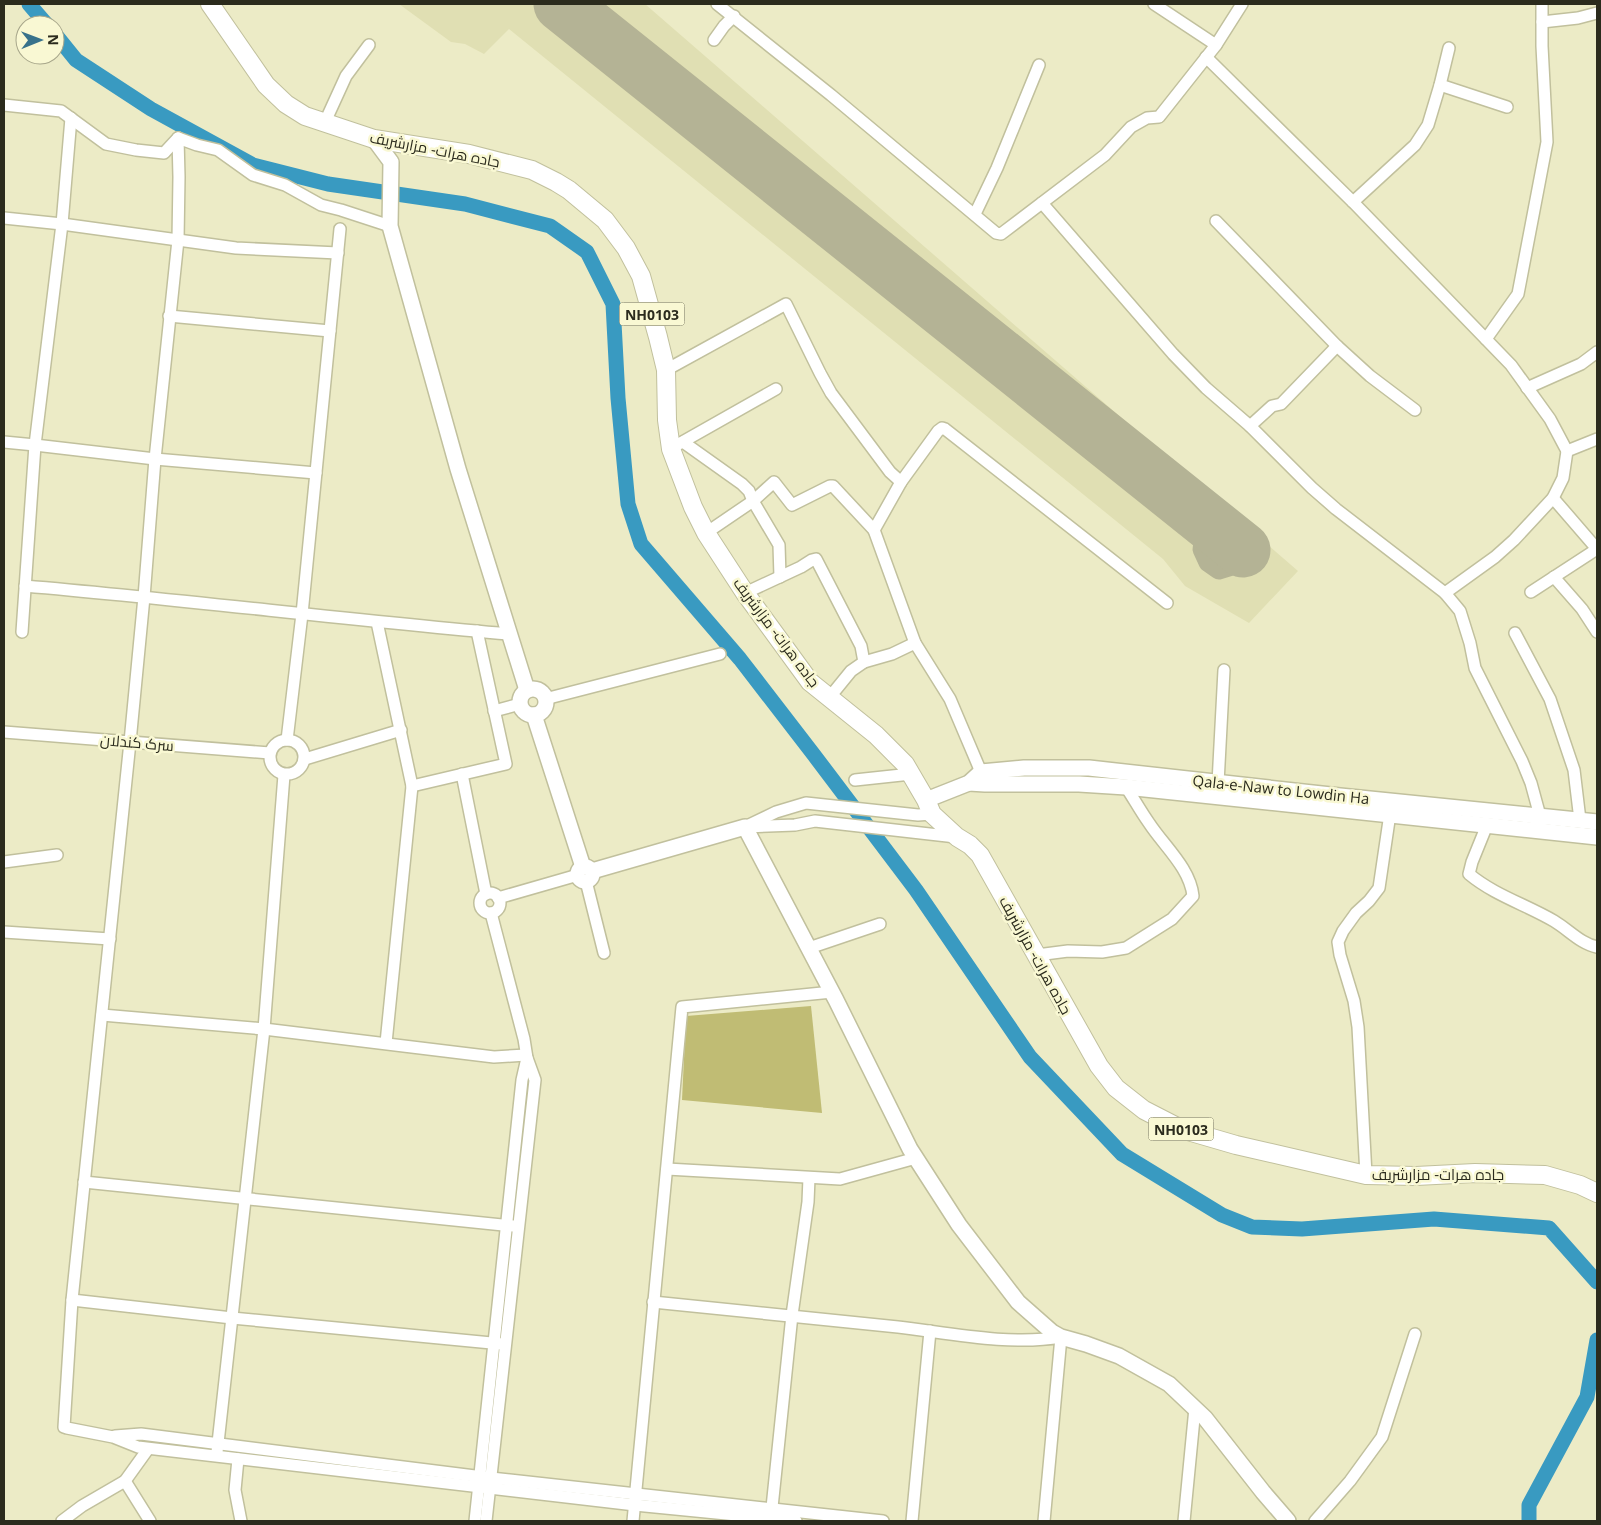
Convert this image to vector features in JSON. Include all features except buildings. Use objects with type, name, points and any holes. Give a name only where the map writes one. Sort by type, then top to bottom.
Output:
[{"type":"highway","name":"جاده هرات- مزارشریف","points":[[210,4],[266,85],[286,104],[305,116],[374,138],[469,154],[532,170],[569,190],[605,220],[626,248],[641,276],[666,370],[667,420],[677,445],[693,507],[706,533],[745,593],[810,682],[876,735],[905,764],[929,807],[957,837],[970,845],[980,855],[1100,1066],[1116,1088],[1144,1110],[1181,1129],[1236,1145],[1366,1175],[1416,1176],[1475,1173],[1545,1175],[1580,1185],[1597,1193]]},
{"type":"main road","points":[[374,138],[391,162],[390,226],[458,470],[527,690]]},
{"type":"main road","points":[[536,689],[544,694],[545,699],[544,708],[534,715],[523,711],[520,704],[521,696],[527,690],[536,689]]},
{"type":"main road","points":[[534,715],[585,873],[745,827],[832,992],[910,1149],[959,1225],[1018,1302],[1060,1337],[1120,1356],[1169,1384],[1205,1418],[1288,1521]]},
{"type":"main road","name":"Qala-e-Naw to Lowdin Ha","points":[[929,807],[969,783],[981,772],[1024,768],[1089,768],[1179,785],[1539,823],[1597,837]]},
{"type":"main road","name":"Qala-e-Naw to Lowdin Ha","points":[[969,783],[1079,784],[1126,787],[1218,783],[1390,807],[1487,825],[1580,820],[1597,822]]},
{"type":"street","points":[[718,4],[996,233],[1001,234],[1105,155],[1132,127],[1147,118],[1159,117],[1216,44],[1242,4]]},
{"type":"street","points":[[1154,4],[1216,44]]},
{"type":"street","points":[[1486,340],[1518,294],[1547,142],[1542,4]]},
{"type":"street","points":[[1542,22],[1597,14]]},
{"type":"street","points":[[714,40],[734,16]]},
{"type":"street","points":[[325,122],[346,76],[369,45]]},
{"type":"street","points":[[1353,202],[1415,145],[1428,126],[1449,48]]},
{"type":"street","points":[[1206,57],[1353,202],[1511,365],[1550,419],[1567,451],[1563,478],[1552,498],[1514,540],[1495,557],[1445,593]]},
{"type":"street","points":[[974,214],[997,168],[1039,65]]},
{"type":"street","points":[[1440,85],[1507,107]]},
{"type":"street","points":[[4,105],[61,111],[106,144],[136,150],[164,153],[178,138]]},
{"type":"street","points":[[22,632],[35,445],[62,224],[71,118]]},
{"type":"street","points":[[178,138],[218,150],[253,175],[285,186],[320,205],[390,226]]},
{"type":"street","points":[[178,138],[178,240],[130,742],[72,1300],[64,1427],[113,1437],[138,1448],[485,1482]]},
{"type":"street","points":[[1042,203],[1180,361],[1206,388],[1250,426],[1330,504],[1445,593],[1460,611],[1470,643],[1475,668],[1522,761],[1531,783],[1539,823]]},
{"type":"street","points":[[4,218],[236,248],[338,253]]},
{"type":"street","points":[[1216,221],[1337,346],[1370,376],[1415,410]]},
{"type":"street","points":[[287,740],[302,614],[340,229]]},
{"type":"street","points":[[666,370],[786,304],[831,393],[890,472],[901,482]]},
{"type":"street","points":[[170,316],[330,331]]},
{"type":"street","points":[[1250,426],[1272,406],[1281,404],[1337,346]]},
{"type":"street","points":[[1526,388],[1581,364],[1597,352]]},
{"type":"street","points":[[776,389],[677,445],[742,484],[749,491],[779,545],[780,577]]},
{"type":"street","points":[[874,530],[901,482],[942,428],[946,429],[1166,603]]},
{"type":"street","points":[[1567,451],[1597,439]]},
{"type":"street","points":[[4,442],[156,459],[316,473]]},
{"type":"street","points":[[706,533],[753,500],[774,482],[792,505],[833,486],[874,530],[915,644],[950,699],[981,772]]},
{"type":"street","points":[[1531,592],[1597,549],[1552,498]]},
{"type":"street","points":[[745,593],[802,567],[812,560],[816,560],[861,646],[864,662]]},
{"type":"street","points":[[1554,577],[1582,609],[1597,632]]},
{"type":"street","points":[[25,586],[509,634]]},
{"type":"street","points":[[377,622],[412,786],[386,1043]]},
{"type":"street","points":[[412,786],[506,764],[477,631]]},
{"type":"street","points":[[1515,633],[1550,700],[1574,770],[1580,820]]},
{"type":"street","points":[[829,698],[851,671],[864,662],[892,654],[915,644]]},
{"type":"street","points":[[545,699],[720,654]]},
{"type":"street","points":[[1218,783],[1224,670]]},
{"type":"street","points":[[494,711],[520,704]]},
{"type":"street","points":[[304,759],[401,730]]},
{"type":"street","name":"سرک کندلان","points":[[4,732],[270,753]]},
{"type":"street","points":[[287,740],[302,748],[304,759],[303,764],[296,773],[284,775],[271,765],[270,753],[276,744],[287,740]]},
{"type":"street","points":[[462,774],[486,894]]},
{"type":"street","points":[[855,780],[911,774]]},
{"type":"street","points":[[216,1457],[264,1029],[284,775]]},
{"type":"street","points":[[1037,955],[1068,952],[1102,952],[1126,948],[1172,919],[1193,896],[1184,870],[1149,823],[1126,787]]},
{"type":"street","points":[[745,827],[776,812],[806,804],[905,814],[929,807]]},
{"type":"street","points":[[1366,1175],[1358,1027],[1354,1001],[1338,942],[1343,931],[1356,913],[1379,888],[1390,807]]},
{"type":"street","points":[[745,827],[795,825],[814,821],[957,837]]},
{"type":"street","points":[[1487,825],[1469,874],[1497,892],[1556,922],[1588,945],[1597,947]]},
{"type":"street","points":[[4,862],[57,855]]},
{"type":"street","points":[[498,898],[585,873],[604,953]]},
{"type":"street","points":[[486,894],[493,894],[498,898],[500,905],[495,912],[488,913],[482,910],[479,904],[481,898],[486,894]]},
{"type":"street","points":[[491,913],[524,1039],[526,1056],[535,1080],[520,1226],[500,1344]]},
{"type":"street","points":[[809,948],[880,924]]},
{"type":"street","points":[[4,932],[110,938]]},
{"type":"street","points":[[634,1521],[682,1007],[832,992]]},
{"type":"street","points":[[102,1015],[264,1029],[494,1057],[526,1056]]},
{"type":"street","points":[[486,1521],[485,1482],[500,1344],[514,1157],[526,1056]]},
{"type":"street","points":[[514,1157],[527,1158]]},
{"type":"street","points":[[667,1169],[840,1179],[916,1158]]},
{"type":"street","points":[[771,1516],[792,1315],[810,1178]]},
{"type":"street","points":[[84,1182],[520,1226]]},
{"type":"street","points":[[72,1300],[232,1318],[500,1344]]},
{"type":"street","points":[[653,1302],[792,1315],[1000,1339],[1045,1340],[1060,1337],[1044,1521]]},
{"type":"street","points":[[912,1521],[930,1331]]},
{"type":"street","points":[[1315,1521],[1355,1474],[1382,1437],[1415,1334]]},
{"type":"street","points":[[1184,1521],[1195,1408]]},
{"type":"street","points":[[113,1437],[141,1434],[485,1482],[771,1516],[883,1521]]},
{"type":"street","points":[[62,1521],[82,1506],[125,1481],[148,1449]]},
{"type":"street","points":[[238,1459],[235,1490],[241,1521]]},
{"type":"street","points":[[125,1481],[150,1521]]},
{"type":"street","points":[[475,1521],[485,1482]]},
{"type":"street","points":[[771,1516],[796,1521]]},
{"type":"shaded area","points":[[399,4],[645,4],[1298,571],[1249,623],[1185,586],[1163,559],[509,29],[484,54],[465,44],[451,42]]},
{"type":"shaded area","points":[[811,1006],[822,1113],[682,1100],[686,1016]]},
{"type":"waterway","points":[[29,4],[38,15]]},
{"type":"waterway","points":[[65,46],[76,60],[151,109],[253,165],[328,184],[465,204],[550,226],[587,252],[613,304],[618,398],[628,504],[641,544],[740,659],[814,755],[916,890],[1030,1057],[1122,1154],[1222,1215],[1252,1227],[1302,1229],[1434,1219],[1549,1228],[1597,1282]]},
{"type":"waterway","points":[[1529,1521],[1529,1505],[1587,1397],[1597,1340]]},
{"type":"taxiway","points":[[1214,527],[1206,537],[1203,549],[1209,562],[1219,569],[1232,565],[1243,550]]},
{"type":"runway","points":[[561,4],[1243,550]]}]
